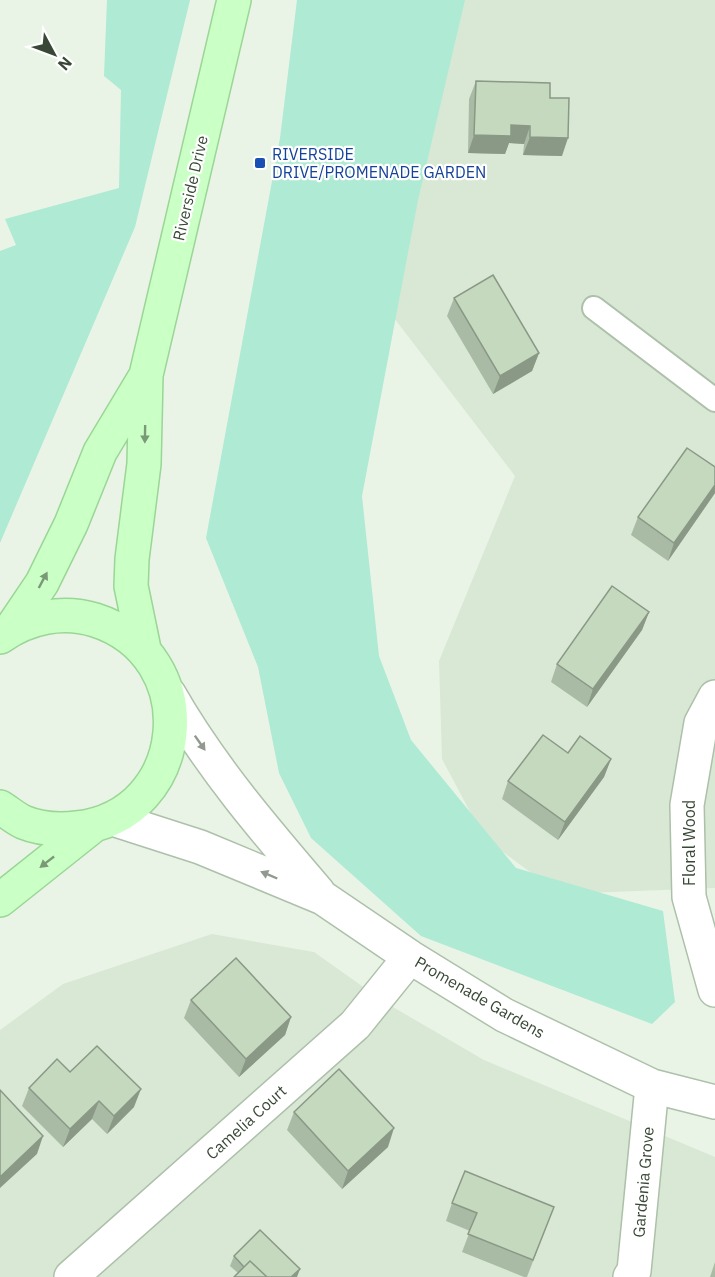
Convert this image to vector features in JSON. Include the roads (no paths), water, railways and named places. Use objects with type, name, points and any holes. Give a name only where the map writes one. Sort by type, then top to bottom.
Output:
[{"type":"street","name":"Riverside Drive","points":[[144,649],[136,617],[131,577],[144,464],[146,375],[234,0]]},
{"type":"street","name":"Riverside Drive","points":[[6,633],[42,583],[71,524],[100,452],[146,375]]},
{"type":"street","points":[[0,900],[103,822],[142,797],[163,766],[172,730],[169,694],[159,669],[144,649],[115,627],[81,616],[45,616],[6,633]]},
{"type":"street","name":"Promenade Gardens","points":[[169,694],[229,785],[323,898]]},
{"type":"street","name":"Floral Wood","points":[[715,697],[701,723],[687,805],[689,897],[715,990]]},
{"type":"street","points":[[0,807],[24,822],[58,830],[103,822]]},
{"type":"street","name":"Promenade Gardens","points":[[103,822],[200,847],[323,898],[410,957],[504,1015],[652,1086],[715,1102]]},
{"type":"street","name":"Camelia Court","points":[[71,1277],[355,1025],[410,957]]},
{"type":"street","name":"Gardenia Grove","points":[[630,1277],[634,1271],[652,1086]]},
{"type":"lane","points":[[594,308],[715,400]]},
{"type":"place","name":"RIVERSIDE DRIVE/PROMENADE GARDEN","points":[[260,163]]}]
